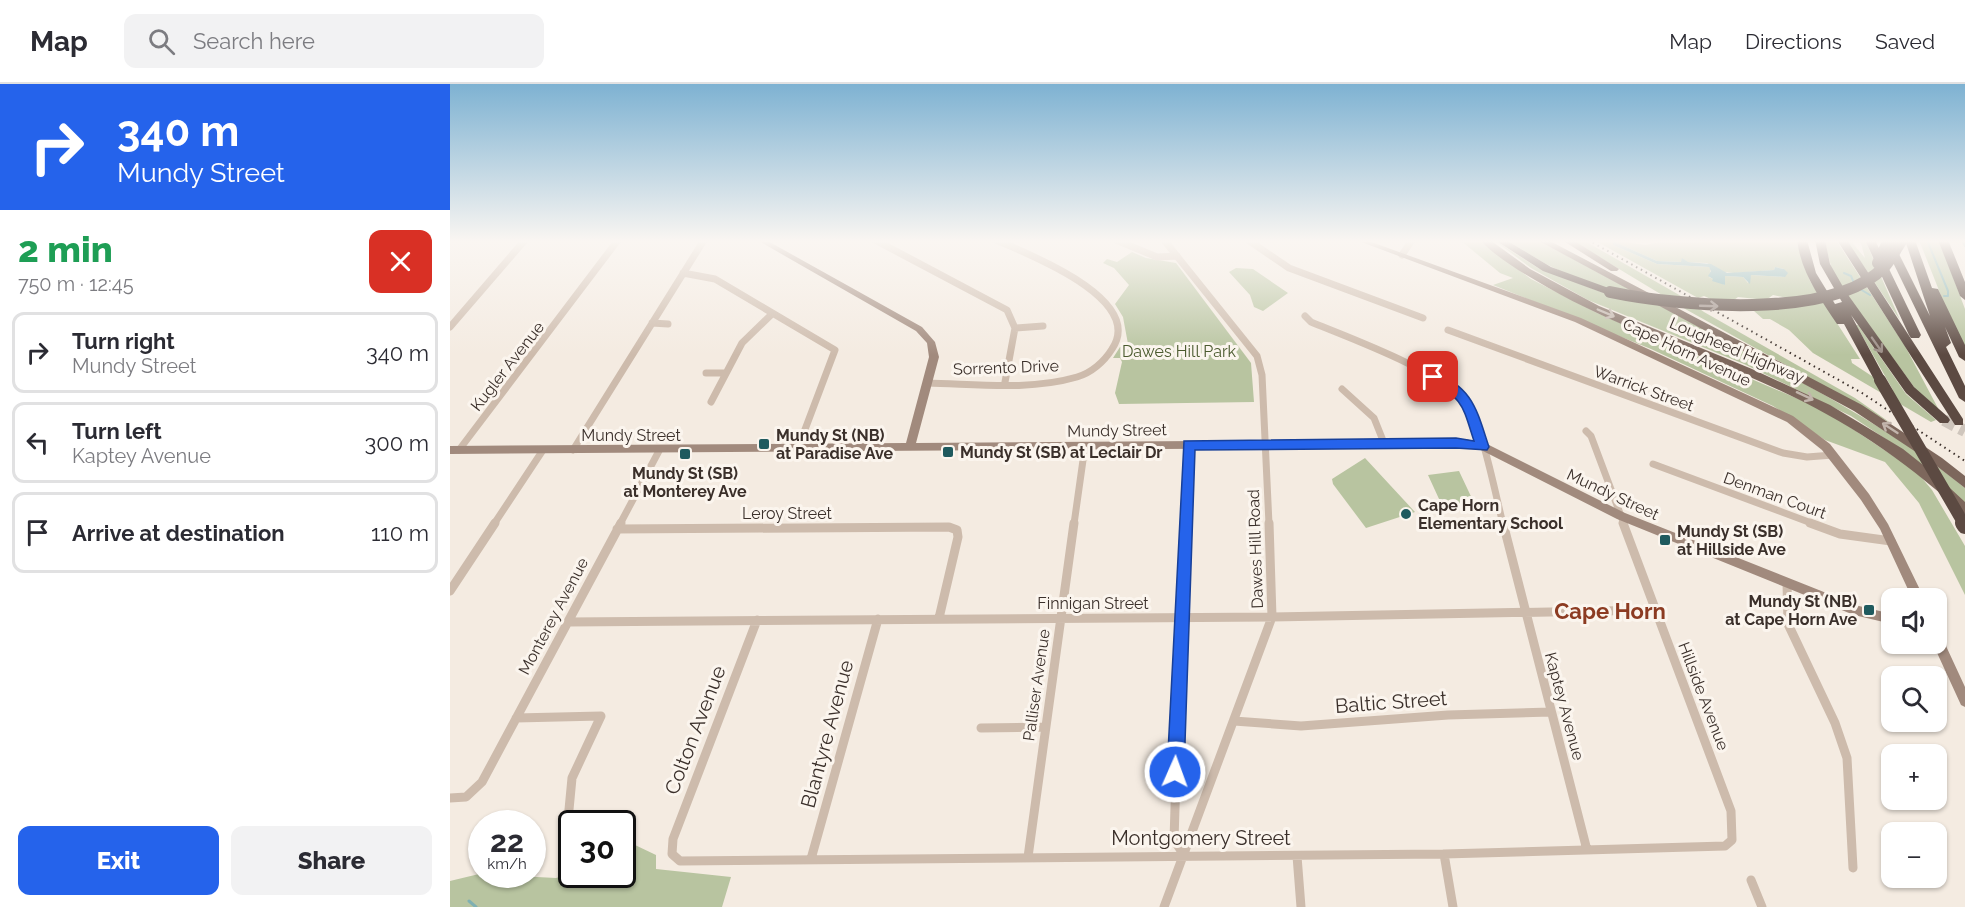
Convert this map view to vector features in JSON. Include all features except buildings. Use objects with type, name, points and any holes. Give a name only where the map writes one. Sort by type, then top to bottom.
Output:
[{"type":"highway","points":[[1572,278],[1610,292],[1672,304],[1738,307],[1798,301],[1848,287],[1864,278]]},
{"type":"highway","points":[[1814,278],[1869,359]]},
{"type":"highway","points":[[1826,278],[1880,380],[1965,526]]},
{"type":"highway","points":[[1832,278],[1910,390],[1944,420]]},
{"type":"highway","points":[[1848,287],[1859,278]]},
{"type":"highway","points":[[1867,278],[1962,428]]},
{"type":"highway","points":[[1888,278],[1962,428]]},
{"type":"highway","points":[[1907,278],[1962,393]]},
{"type":"highway","points":[[1923,278],[1935,319],[1959,375],[1962,393]]},
{"type":"highway","points":[[1929,278],[1965,357]]},
{"type":"highway","points":[[1958,278],[1965,296]]},
{"type":"main road","name":"Lougheed Highway","points":[[1539,278],[1576,300],[1781,385],[1843,415],[1914,462],[1965,509]]},
{"type":"main road","name":"Lougheed Highway","points":[[1614,278],[1882,423],[1965,483]]},
{"type":"main road","points":[[1631,278],[1754,353]]},
{"type":"street","points":[[450,327],[453,320],[490,278]]},
{"type":"street","name":"Kugler Avenue","points":[[454,450],[588,278]]},
{"type":"street","points":[[573,450],[680,278]]},
{"type":"street","points":[[712,278],[835,350],[798,448]]},
{"type":"street","points":[[829,278],[922,331],[931,342],[934,352],[910,448]]},
{"type":"street","points":[[950,278],[998,303],[1011,315],[1015,328],[1005,382]]},
{"type":"street","name":"Sorrento Drive","points":[[927,383],[1050,382],[1080,376],[1110,353],[1118,330],[1114,315],[1084,282],[1076,278]]},
{"type":"street","name":"Dawes Hill Road","points":[[1164,907],[1272,617],[1262,375],[1257,356],[1195,278]]},
{"type":"street","points":[[1319,278],[1423,318]]},
{"type":"street","name":"Cape Horn Avenue","points":[[1465,278],[1578,320],[1739,394],[1790,419],[1811,433],[1833,455],[1871,506],[1913,588]]},
{"type":"street","points":[[711,402],[745,336],[772,314]]},
{"type":"street","name":"Kaptey Avenue","points":[[1305,316],[1311,322],[1371,346],[1455,389],[1470,407],[1483,447],[1587,850]]},
{"type":"street","points":[[652,323],[668,324]]},
{"type":"street","points":[[1015,328],[1043,326]]},
{"type":"street","name":"Warrick Street","points":[[1448,330],[1783,453],[1807,457],[1833,455]]},
{"type":"street","points":[[706,373],[725,373]]},
{"type":"street","points":[[1342,389],[1374,418],[1384,443]]},
{"type":"street","name":"Hillside Avenue","points":[[1586,431],[1591,436],[1731,811],[1732,840]]},
{"type":"street","name":"Mundy Street","points":[[454,450],[1456,443],[1483,447],[1621,516],[1863,614],[1881,617]]},
{"type":"street","points":[[1184,855],[1174,840],[1180,617],[1188,445]]},
{"type":"street","name":"Palliser Avenue","points":[[1028,857],[1085,446]]},
{"type":"street","name":"Monterey Avenue","points":[[450,798],[470,795],[482,782],[660,449]]},
{"type":"street","points":[[450,591],[543,450]]},
{"type":"street","name":"Denman Court","points":[[1653,464],[1840,534],[1891,541]]},
{"type":"street","name":"Leroy Street","points":[[617,529],[945,527],[957,530],[957,541],[939,618]]},
{"type":"street","points":[[1786,583],[1788,624],[1835,723],[1847,758],[1851,776],[1853,868]]},
{"type":"street","name":"Finnigan Street","points":[[568,622],[1272,617],[1655,610]]},
{"type":"street","name":"Blantyre Avenue","points":[[811,859],[878,619]]},
{"type":"street","name":"Colton Avenue","points":[[672,854],[673,839],[757,620]]},
{"type":"street","points":[[1944,654],[1965,701]]},
{"type":"street","name":"Baltic Street","points":[[1234,721],[1258,725],[1351,724],[1425,716],[1551,712]]},
{"type":"street","points":[[516,718],[601,716],[572,778],[569,810]]},
{"type":"street","points":[[981,728],[1045,727]]},
{"type":"street","name":"Montgomery Street","points":[[672,854],[674,858],[686,862],[1184,855],[1297,856],[1718,847],[1725,846],[1732,840]]},
{"type":"street","points":[[1444,854],[1453,907]]},
{"type":"street","points":[[1297,856],[1301,907]]},
{"type":"street","points":[[1751,880],[1762,907]]},
{"type":"green space","name":"Dawes Hill Park","points":[[1123,278],[1188,278],[1251,363],[1254,402],[1119,404],[1115,393],[1122,362],[1120,358],[1113,358],[1120,347],[1128,344],[1123,317],[1115,304],[1129,285]]},
{"type":"green space","points":[[1235,278],[1267,278],[1288,293],[1263,311],[1254,307],[1250,295]]},
{"type":"green space","points":[[1512,278],[1530,278],[1597,313],[1824,410],[1916,471],[1932,490],[1965,546],[1965,595],[1919,503],[1885,462],[1825,440],[1773,406],[1651,349],[1493,285]]},
{"type":"green space","points":[[1550,278],[1565,278],[1609,295],[1575,278],[1609,278],[1808,386],[1889,433],[1940,469],[1965,488],[1965,503],[1907,453],[1851,416],[1744,364],[1588,300]]},
{"type":"green space","points":[[1635,278],[1650,278],[1704,312],[1855,398],[1892,424]]},
{"type":"green space","points":[[1663,278],[1712,278],[1725,285],[1725,278],[1744,278],[1748,283],[1750,278],[1809,278],[1860,359],[1851,359],[1852,363],[1893,390],[1856,325],[1858,325],[1906,394],[1936,420],[1931,422],[1813,353],[1789,330],[1770,319],[1763,319],[1754,311],[1754,308],[1787,298],[1773,295],[1766,300],[1738,297],[1726,306],[1704,296],[1698,298]]},
{"type":"green space","points":[[1835,278],[1861,278],[1905,346],[1940,412],[1922,398]]},
{"type":"green space","points":[[1872,278],[1882,278],[1900,320]]},
{"type":"green space","points":[[1934,278],[1953,278],[1965,309],[1965,348]]},
{"type":"green space","points":[[1365,458],[1415,512],[1366,528],[1333,484],[1332,479]]},
{"type":"green space","points":[[1459,471],[1476,507],[1445,512],[1428,475]]},
{"type":"green space","points":[[636,845],[656,855],[656,869],[731,877],[722,907],[450,907],[450,881],[468,877],[468,888],[546,888],[546,877],[558,877],[558,888],[636,888]]},
{"type":"water","points":[[1725,278],[1725,285],[1712,281]]},
{"type":"waterway","points":[[1852,278],[1854,283]]},
{"type":"waterway","points":[[1943,278],[1948,291],[1948,296],[1944,296]]},
{"type":"waterway","points":[[1860,289],[1870,295]]},
{"type":"waterway","points":[[469,901],[476,907]]},
{"type":"tunnel","points":[[1944,420],[1965,431]]},
{"type":"railway","points":[[1657,278],[1862,393],[1965,461]]},
{"type":"place","name":"Mundy St (NB) at Paradise Ave","points":[[764,444]]},
{"type":"place","name":"Mundy St (SB) at Leclair Dr","points":[[948,452]]},
{"type":"place","name":"Mundy St (SB) at Monterey Ave","points":[[685,454]]},
{"type":"place","name":"Cape Horn Elementary School","points":[[1406,514]]},
{"type":"place","name":"Mundy St (SB) at Hillside Ave","points":[[1665,540]]},
{"type":"place","name":"Mundy St (NB) at Cape Horn Ave","points":[[1869,610]]},
{"type":"district","name":"Cape Horn","points":[[1610,611]]},
{"type":"route","points":[[1175,772],[1188,445],[1465,443],[1483,447],[1468,401],[1455,389],[1433,377]]}]
